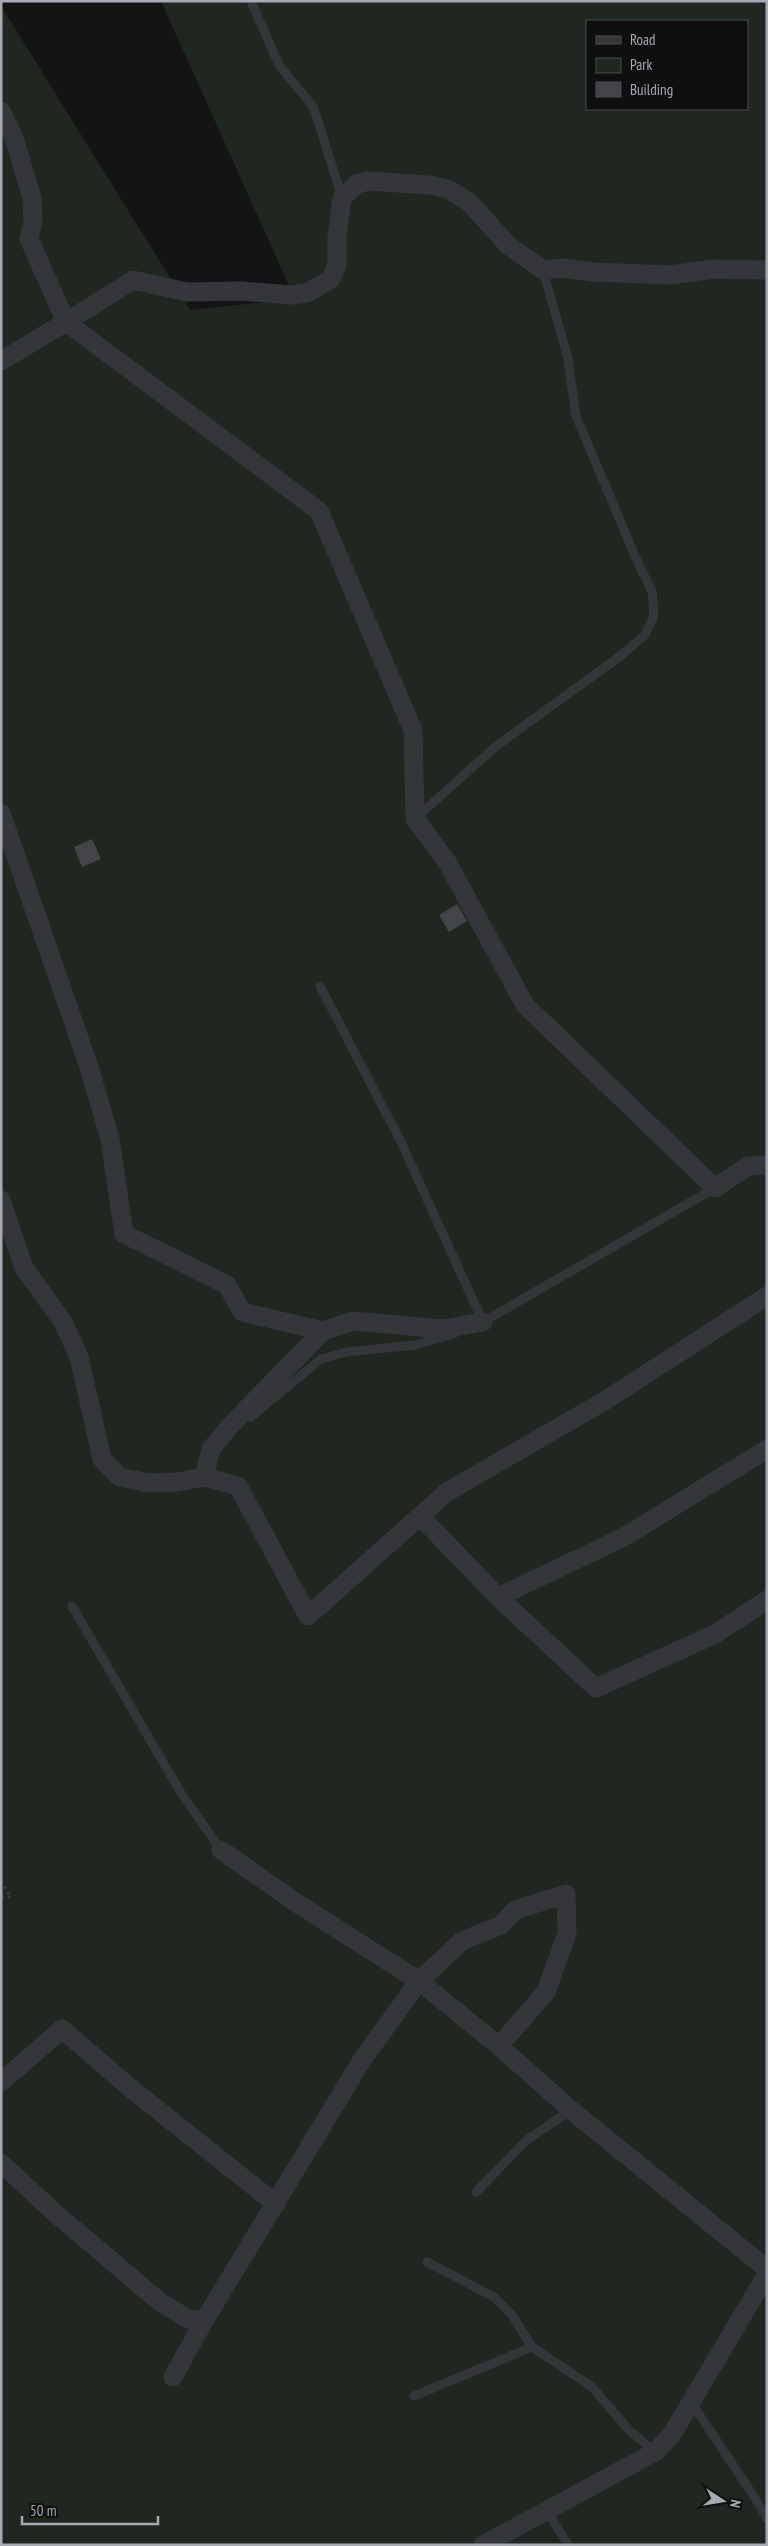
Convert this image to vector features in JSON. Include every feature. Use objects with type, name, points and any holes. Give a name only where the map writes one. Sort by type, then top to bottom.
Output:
[{"type":"street","points":[[1,111],[14,138],[32,198],[33,221],[29,239],[66,322],[319,511],[413,730],[416,819],[447,862],[525,1006],[715,1188],[748,1166],[767,1165]]},
{"type":"street","points":[[1,360],[133,280],[187,292],[242,291],[292,295],[307,293],[320,287],[331,279],[337,265],[337,236],[342,198],[357,184],[368,181],[429,185],[448,189],[470,202],[509,246],[544,270],[564,268],[593,272],[670,275],[714,269],[767,270]]},
{"type":"street","points":[[1,813],[90,1070],[110,1139],[124,1234],[227,1285],[242,1312],[324,1332]]},
{"type":"street","points":[[1,1200],[24,1268],[63,1322],[79,1357],[102,1459],[120,1477],[148,1483],[177,1482],[204,1477],[238,1486],[308,1616],[447,1492],[606,1400],[767,1296]]},
{"type":"street","points":[[204,1477],[211,1449],[231,1425],[324,1332],[353,1321],[442,1329],[483,1322]]},
{"type":"street","points":[[498,1597],[624,1537],[767,1449]]},
{"type":"street","points":[[420,1516],[498,1597],[596,1688],[715,1634],[767,1600]]},
{"type":"street","points":[[221,1850],[292,1900],[419,1981],[499,2046],[571,2110],[767,2269]]},
{"type":"street","points":[[174,2377],[204,2321],[362,2060],[419,1981],[462,1941],[501,1925],[515,1910],[566,1894],[567,1933],[546,1992],[499,2046]]},
{"type":"street","points":[[1,2082],[62,2029],[134,2092],[276,2204]]},
{"type":"street","points":[[1,2163],[55,2213],[160,2302],[188,2320],[204,2321]]},
{"type":"street","points":[[483,2545],[548,2512],[655,2452],[672,2436],[767,2274]]},
{"type":"lane","points":[[251,1],[280,65],[314,108],[342,198]]},
{"type":"lane","points":[[416,819],[495,747],[619,657],[644,635],[654,616],[652,591],[638,563],[576,416],[568,359],[544,270]]},
{"type":"lane","points":[[320,986],[400,1142],[483,1322]]},
{"type":"lane","points":[[204,1477],[217,1450],[235,1431],[298,1376],[321,1359],[347,1352],[387,1350],[443,1339],[483,1322],[715,1188]]},
{"type":"lane","points":[[72,1606],[182,1793],[221,1850]]},
{"type":"lane","points":[[476,2192],[527,2140],[571,2110]]},
{"type":"lane","points":[[427,2262],[494,2297],[512,2315],[532,2347],[592,2387],[629,2430],[655,2452]]},
{"type":"lane","points":[[414,2396],[532,2347]]},
{"type":"lane","points":[[691,2402],[767,2519]]},
{"type":"lane","points":[[548,2512],[568,2545]]},
{"type":"path","points":[[1,1881],[11,1897],[1,1897]]},
{"type":"green space","points":[[161,1],[767,1],[767,2545],[1,2545],[1,6],[190,310],[295,299]]},
{"type":"building","points":[[92,839],[101,859],[82,867],[74,847]]},
{"type":"building","points":[[457,904],[467,921],[449,932],[439,915]]}]
